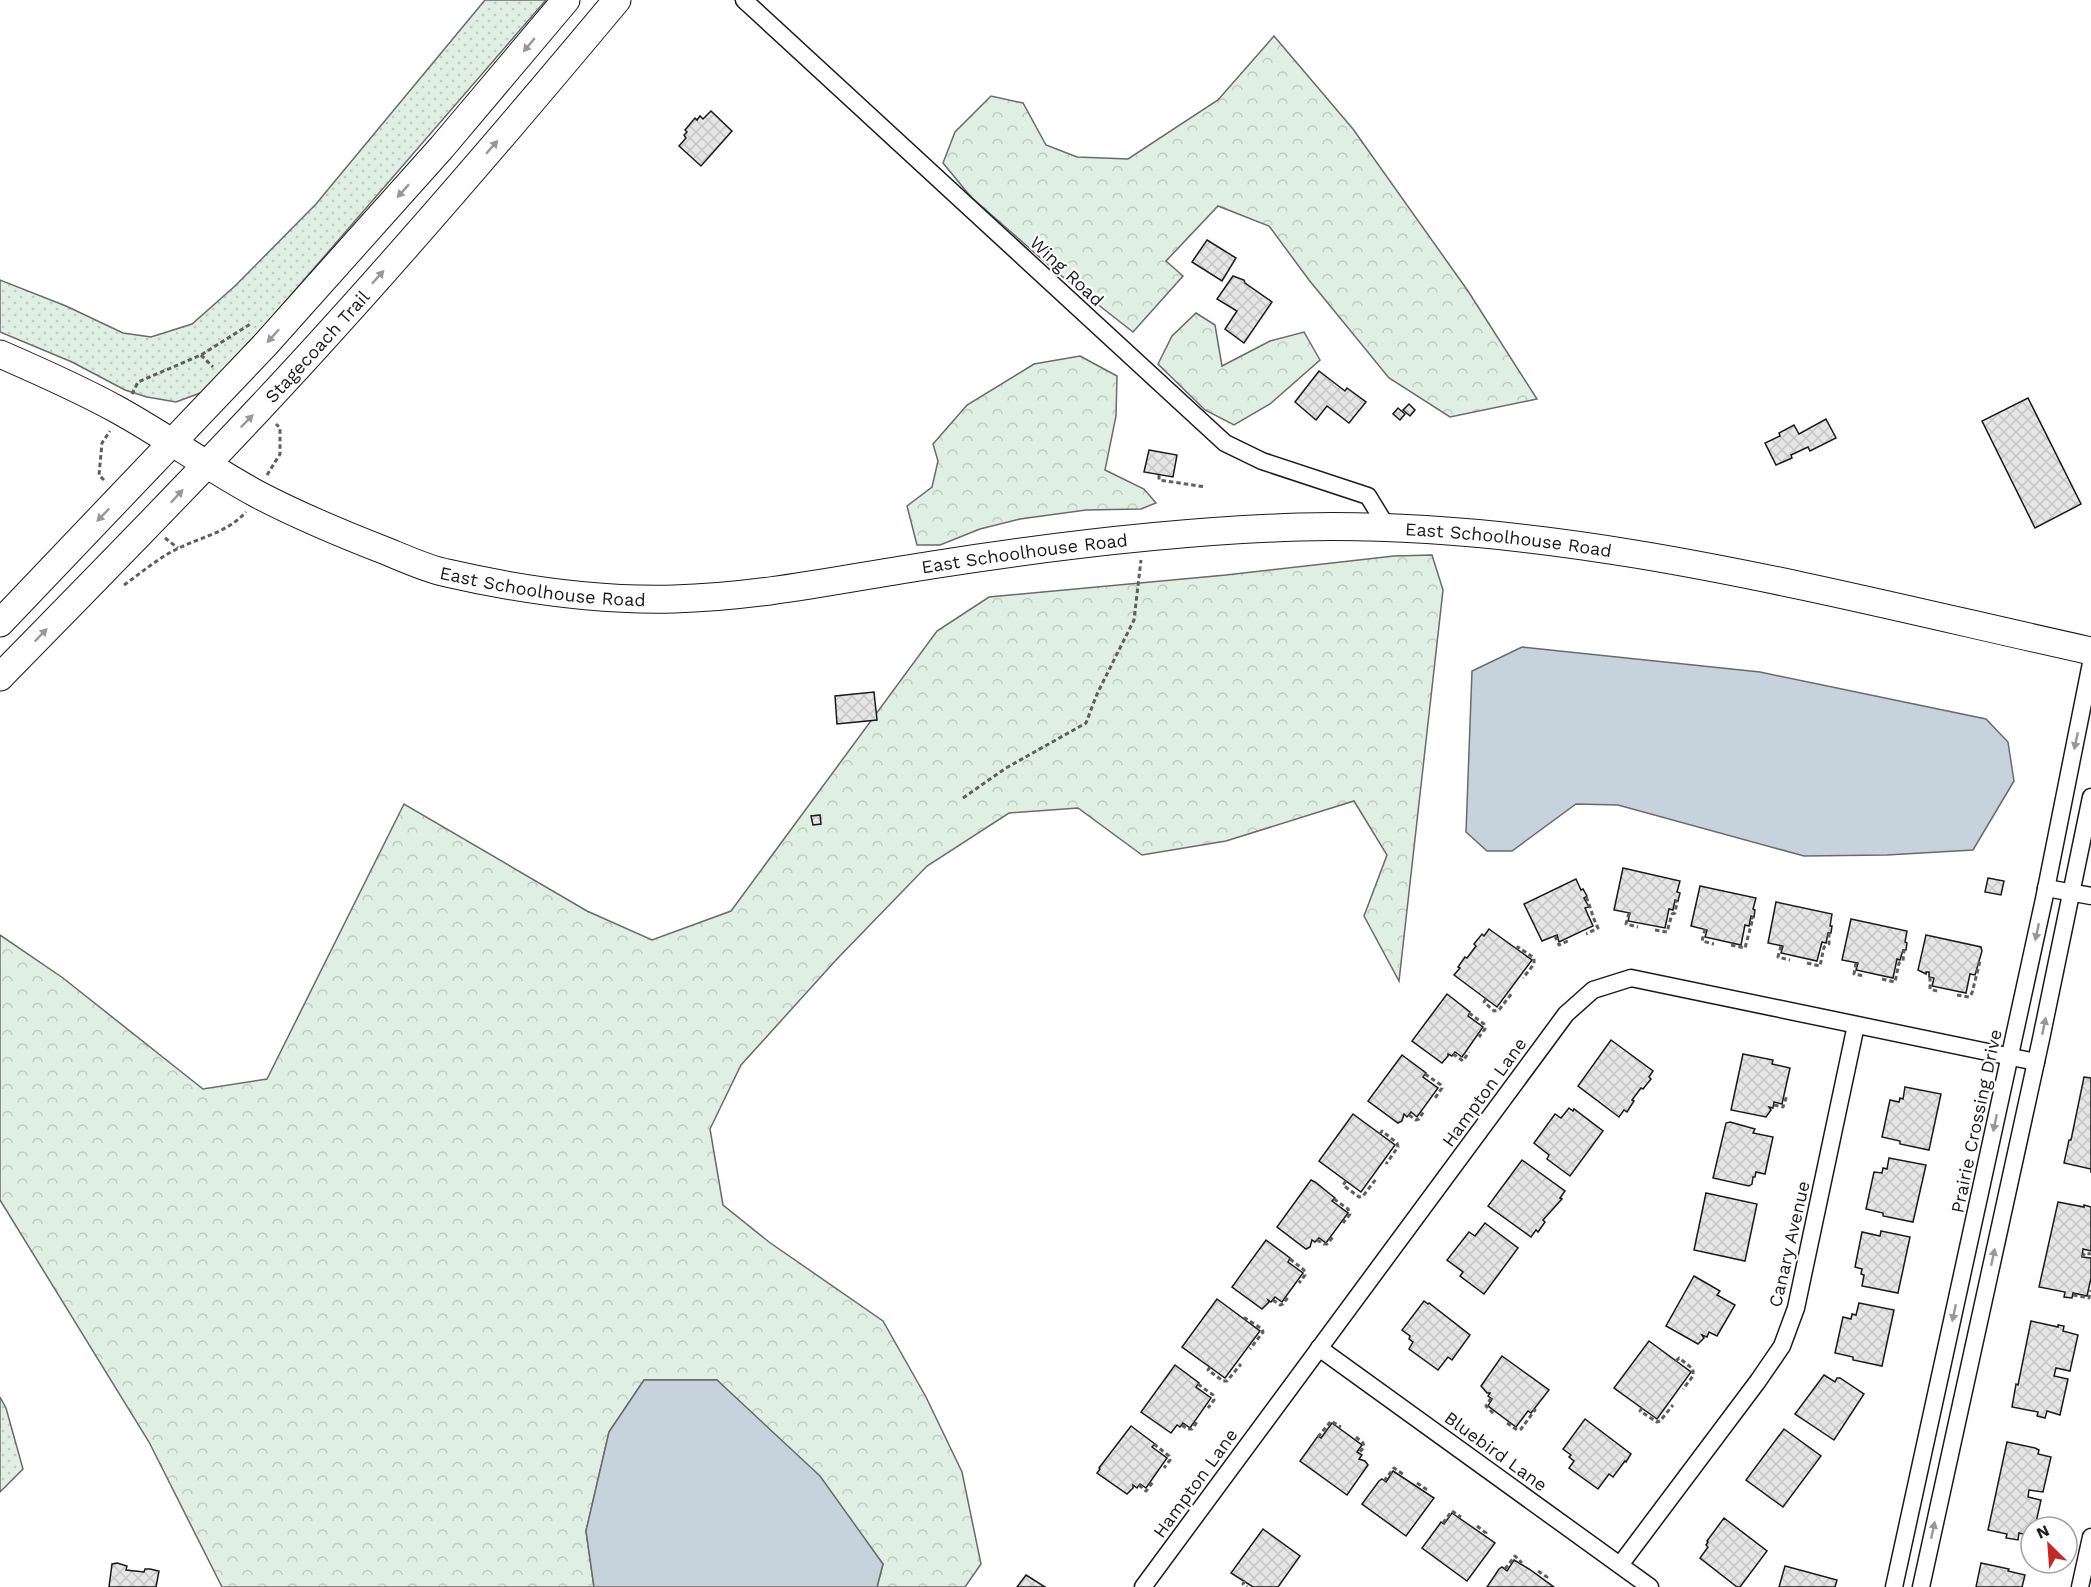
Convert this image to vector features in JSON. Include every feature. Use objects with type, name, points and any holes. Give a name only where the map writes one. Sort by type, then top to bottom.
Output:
[{"type":"main road","points":[[0,623],[264,346],[426,165],[566,0]]},
{"type":"main road","name":"Stagecoach Trail","points":[[0,677],[207,464],[406,247],[617,0]]},
{"type":"main road","name":"East Schoolhouse Road","points":[[0,354],[123,400],[172,443],[207,464],[260,505],[440,572],[512,586],[625,598],[676,599],[824,585],[931,565],[1144,537],[1207,531],[1301,527],[1387,527],[1472,533],[1625,552],[1771,580],[2091,651]]},
{"type":"street","name":"Wing Road","points":[[744,0],[1225,443],[1262,461],[1368,496],[1387,527]]},
{"type":"street","name":"Prairie Crossing Drive","points":[[1893,1587],[2046,888],[2091,663]]},
{"type":"street","points":[[1921,1587],[2036,1062],[2091,797]]},
{"type":"street","points":[[2046,888],[2091,896]]},
{"type":"street","name":"Hampton Lane","points":[[1150,1585],[1319,1348],[1566,1014],[1593,990],[1631,978],[2036,1062]]},
{"type":"street","name":"Canary Avenue","points":[[1620,1564],[1782,1346],[1796,1308],[1856,1025]]},
{"type":"street","name":"Bluebird Lane","points":[[1319,1348],[1650,1587]]},
{"type":"street","points":[[2080,1587],[2091,1537]]},
{"type":"path","points":[[123,400],[138,381],[207,352]]},
{"type":"path","points":[[201,355],[219,372]]},
{"type":"path","points":[[272,468],[280,454],[280,428],[273,422]]},
{"type":"path","points":[[106,482],[99,475],[102,443],[109,434]]},
{"type":"path","points":[[1159,475],[1159,480],[1206,488]]},
{"type":"path","points":[[160,533],[176,549],[224,529],[260,505]]},
{"type":"path","points":[[963,798],[1006,768],[1086,723],[1097,694],[1134,620],[1144,537]]},
{"type":"path","points":[[1586,897],[1598,928],[1586,934]]},
{"type":"path","points":[[1655,930],[1667,932],[1672,915],[1675,913],[1677,902],[1675,902]]},
{"type":"path","points":[[1629,913],[1626,924],[1638,927]]},
{"type":"path","points":[[1731,945],[1745,948],[1753,918],[1751,918]]},
{"type":"path","points":[[1705,929],[1702,941],[1714,944]]},
{"type":"path","points":[[1807,963],[1820,966],[1824,947],[1829,944],[1829,933]]},
{"type":"path","points":[[1555,936],[1559,945],[1570,940]]},
{"type":"path","points":[[1781,946],[1778,957],[1790,960]]},
{"type":"path","points":[[1517,949],[1518,947],[1533,958],[1534,963],[1522,978]]},
{"type":"path","points":[[1882,979],[1895,982],[1899,963],[1903,961],[1904,950]]},
{"type":"path","points":[[1957,995],[1968,997],[1972,993],[1980,961],[1978,961]]},
{"type":"path","points":[[1856,963],[1854,974],[1865,976]]},
{"type":"path","points":[[1930,977],[1930,989],[1940,992]]},
{"type":"path","points":[[1486,999],[1484,1002],[1494,1011],[1499,1010],[1512,993]]},
{"type":"path","points":[[1469,1013],[1484,1024],[1485,1029],[1479,1037]]},
{"type":"path","points":[[1454,1054],[1462,1060],[1469,1052]]},
{"type":"path","points":[[1425,1074],[1441,1085],[1442,1088],[1435,1098]]},
{"type":"path","points":[[1774,1105],[1783,1107],[1787,1095]]},
{"type":"path","points":[[1409,1115],[1416,1120],[1425,1111]]},
{"type":"path","points":[[1380,1134],[1382,1131],[1397,1143],[1398,1148],[1386,1164]]},
{"type":"path","points":[[1346,1181],[1343,1185],[1359,1197],[1363,1196],[1376,1179]]},
{"type":"path","points":[[1334,1198],[1348,1209],[1350,1214],[1343,1223]]},
{"type":"path","points":[[1317,1240],[1327,1244],[1333,1237]]},
{"type":"path","points":[[2084,1253],[2091,1254]]},
{"type":"path","points":[[1290,1259],[1304,1270],[1305,1275],[1299,1282]]},
{"type":"path","points":[[2073,1294],[2089,1298],[2091,1290]]},
{"type":"path","points":[[1273,1300],[1280,1305],[1289,1296]]},
{"type":"path","points":[[1244,1319],[1262,1329],[1263,1332],[1250,1349]]},
{"type":"path","points":[[1676,1361],[1679,1358],[1693,1369],[1693,1376],[1683,1389]]},
{"type":"path","points":[[1210,1367],[1208,1370],[1223,1381],[1227,1381],[1241,1364]]},
{"type":"path","points":[[1198,1384],[1213,1395],[1214,1400],[1208,1408]]},
{"type":"path","points":[[1491,1398],[1486,1406],[1494,1414]]},
{"type":"path","points":[[1642,1408],[1640,1411],[1657,1422],[1672,1405]]},
{"type":"path","points":[[1507,1423],[1517,1430],[1521,1429],[1534,1409]]},
{"type":"path","points":[[1182,1425],[1187,1429],[1192,1429],[1197,1422]]},
{"type":"path","points":[[1318,1437],[1328,1422],[1341,1426]]},
{"type":"path","points":[[1356,1437],[1364,1447],[1359,1453]]},
{"type":"path","points":[[1154,1444],[1169,1456],[1170,1460],[1164,1468]]},
{"type":"path","points":[[1384,1481],[1394,1468],[1402,1474]]},
{"type":"path","points":[[1139,1485],[1146,1491],[1153,1482]]},
{"type":"path","points":[[1417,1483],[1426,1489],[1424,1491]]},
{"type":"path","points":[[1443,1523],[1452,1511],[1461,1517]]},
{"type":"path","points":[[1477,1526],[1486,1533],[1485,1535]]},
{"type":"path","points":[[1505,1569],[1515,1556],[1522,1563]]},
{"type":"path","points":[[1538,1571],[1547,1577],[1545,1580]]},
{"type":"path","points":[[1245,1581],[1243,1584],[1247,1587]]},
{"type":"green space","points":[[485,0],[546,0],[265,325],[203,392],[176,402],[147,397],[125,390],[72,362],[0,332],[0,280],[66,306],[123,333],[151,337],[192,324],[235,286],[316,204]]},
{"type":"green space","points":[[1274,36],[1353,129],[1468,291],[1537,399],[1450,417],[1389,378],[1309,280],[1269,226],[1218,206],[1166,261],[1183,276],[1133,332],[1059,274],[971,197],[943,163],[955,132],[991,96],[1023,103],[1046,145],[1077,157],[1128,159],[1218,100]]},
{"type":"green space","points":[[1196,313],[1215,325],[1222,366],[1270,341],[1304,332],[1320,360],[1270,404],[1234,425],[1205,410],[1158,364],[1172,336]]},
{"type":"green space","points":[[1080,356],[1117,376],[1116,416],[1105,470],[1144,489],[1156,503],[1141,509],[1086,510],[1020,519],[980,529],[940,545],[917,545],[907,506],[932,487],[938,461],[933,444],[967,405],[1034,364]]},
{"type":"green space","points":[[1432,555],[1443,590],[1399,981],[1364,916],[1387,855],[1354,801],[1226,841],[1142,855],[1078,808],[1009,813],[927,866],[836,960],[741,1065],[710,1129],[723,1205],[769,1242],[883,1321],[926,1397],[962,1472],[981,1564],[965,1587],[877,1587],[883,1564],[717,1380],[644,1380],[609,1432],[586,1531],[594,1587],[222,1587],[149,1442],[0,1200],[0,935],[63,978],[203,1089],[267,1079],[404,804],[587,911],[652,940],[731,911],[937,631],[989,597],[1226,575],[1394,556]]},
{"type":"green space","points":[[0,1397],[6,1408],[23,1469],[0,1492]]},
{"type":"shaded area","points":[[1522,647],[1760,672],[1986,719],[2008,742],[2014,781],[1973,850],[1887,855],[1804,856],[1618,805],[1576,804],[1512,851],[1487,851],[1466,832],[1472,671]]},
{"type":"shaded area","points":[[644,1380],[717,1380],[820,1476],[883,1564],[877,1587],[594,1587],[586,1531],[609,1432]]},
{"type":"building","points":[[711,111],[732,131],[701,166],[679,146],[686,138],[685,130],[695,118],[697,120],[700,116],[703,119]]},
{"type":"building","points":[[1207,240],[1236,258],[1222,281],[1192,262]]},
{"type":"building","points":[[1233,276],[1244,280],[1272,302],[1244,343],[1225,329],[1237,311],[1217,299]]},
{"type":"building","points":[[1319,371],[1345,391],[1347,388],[1366,402],[1349,423],[1327,406],[1316,420],[1295,402]]},
{"type":"building","points":[[2028,398],[2081,504],[2035,528],[1982,421]]},
{"type":"building","points":[[1409,404],[1415,410],[1410,416],[1403,410]]},
{"type":"building","points":[[1398,408],[1405,414],[1400,420],[1393,414]]},
{"type":"building","points":[[1826,419],[1836,438],[1810,451],[1808,447],[1776,465],[1765,443],[1780,436],[1779,433],[1794,425],[1799,434]]},
{"type":"building","points":[[1149,450],[1177,455],[1173,477],[1144,472]]},
{"type":"building","points":[[874,692],[877,720],[837,724],[835,696]]},
{"type":"building","points":[[820,815],[821,824],[813,825],[811,816]]},
{"type":"building","points":[[1623,868],[1680,881],[1677,892],[1680,893],[1678,901],[1675,900],[1673,910],[1669,909],[1665,928],[1628,921],[1630,913],[1614,910]]},
{"type":"building","points":[[1988,878],[2004,881],[2001,895],[1985,892]]},
{"type":"building","points":[[1576,879],[1587,896],[1584,898],[1589,907],[1585,908],[1593,926],[1559,942],[1557,935],[1542,941],[1524,904]]},
{"type":"building","points":[[1700,886],[1756,898],[1753,909],[1755,910],[1754,917],[1751,916],[1749,926],[1745,925],[1741,945],[1705,937],[1707,930],[1691,926]]},
{"type":"building","points":[[1776,902],[1832,914],[1831,933],[1828,933],[1826,943],[1822,942],[1817,961],[1781,953],[1783,946],[1768,943]]},
{"type":"building","points":[[1851,919],[1907,931],[1906,950],[1903,950],[1900,960],[1897,959],[1893,978],[1856,970],[1858,963],[1842,960]]},
{"type":"building","points":[[1489,929],[1532,960],[1497,1007],[1454,975],[1465,957],[1467,958],[1476,946],[1474,944]]},
{"type":"building","points":[[1926,935],[1981,947],[1982,951],[1975,975],[1970,974],[1966,993],[1932,986],[1934,978],[1929,977],[1929,972],[1926,974],[1918,970]]},
{"type":"building","points":[[1447,994],[1470,1012],[1468,1016],[1483,1027],[1462,1057],[1455,1052],[1452,1056],[1448,1054],[1442,1063],[1412,1041]]},
{"type":"building","points":[[1611,1040],[1653,1071],[1649,1077],[1651,1079],[1632,1100],[1634,1101],[1627,1112],[1624,1110],[1619,1117],[1578,1086]]},
{"type":"building","points":[[1743,1054],[1773,1060],[1772,1064],[1790,1068],[1782,1104],[1774,1102],[1773,1108],[1769,1107],[1771,1110],[1766,1117],[1731,1110]]},
{"type":"building","points":[[1402,1055],[1426,1073],[1423,1077],[1438,1088],[1417,1117],[1411,1112],[1407,1117],[1404,1114],[1402,1121],[1398,1123],[1368,1101]]},
{"type":"building","points":[[2084,1077],[2091,1078],[2091,1169],[2064,1163]]},
{"type":"building","points":[[1905,1087],[1941,1094],[1929,1150],[1900,1144],[1900,1141],[1882,1137],[1890,1100],[1899,1102],[1900,1098],[1903,1099]]},
{"type":"building","points":[[1569,1108],[1573,1111],[1574,1109],[1603,1131],[1570,1176],[1547,1159],[1549,1155],[1534,1143],[1555,1114],[1561,1118]]},
{"type":"building","points":[[1353,1114],[1395,1145],[1361,1192],[1319,1161]]},
{"type":"building","points":[[1726,1123],[1755,1129],[1753,1133],[1773,1137],[1765,1174],[1756,1172],[1749,1186],[1713,1178]]},
{"type":"building","points":[[1889,1158],[1926,1165],[1913,1222],[1883,1216],[1883,1213],[1866,1209],[1874,1172],[1882,1173],[1883,1168],[1887,1169]]},
{"type":"building","points":[[1522,1160],[1565,1191],[1560,1198],[1562,1199],[1543,1220],[1545,1222],[1538,1232],[1536,1230],[1531,1237],[1488,1206]]},
{"type":"building","points":[[1311,1180],[1335,1198],[1332,1201],[1348,1213],[1326,1243],[1319,1238],[1315,1242],[1312,1240],[1310,1247],[1306,1249],[1277,1227]]},
{"type":"building","points":[[1706,1193],[1757,1204],[1745,1261],[1694,1250]]},
{"type":"building","points":[[2058,1202],[2091,1207],[2091,1251],[2083,1249],[2082,1257],[2091,1258],[2091,1278],[2087,1296],[2073,1293],[2072,1298],[2064,1297],[2065,1292],[2039,1287]]},
{"type":"building","points":[[1485,1223],[1518,1248],[1484,1294],[1460,1276],[1463,1272],[1447,1260],[1469,1232],[1475,1236]]},
{"type":"building","points":[[1881,1231],[1910,1237],[1898,1293],[1862,1286],[1864,1275],[1861,1274],[1862,1269],[1855,1267],[1862,1232],[1880,1236]]},
{"type":"building","points":[[1266,1240],[1290,1258],[1288,1262],[1303,1273],[1282,1302],[1275,1297],[1271,1302],[1268,1300],[1269,1302],[1262,1309],[1232,1287]]},
{"type":"building","points":[[1694,1276],[1720,1291],[1717,1295],[1735,1305],[1717,1336],[1709,1332],[1707,1337],[1702,1335],[1704,1338],[1698,1344],[1666,1326]]},
{"type":"building","points":[[1217,1299],[1260,1331],[1225,1378],[1182,1347]]},
{"type":"building","points":[[1424,1301],[1470,1335],[1452,1360],[1448,1357],[1438,1370],[1409,1349],[1413,1342],[1409,1339],[1410,1336],[1402,1330]]},
{"type":"building","points":[[1859,1303],[1894,1310],[1882,1366],[1853,1360],[1853,1357],[1835,1353],[1843,1317],[1851,1319],[1852,1314],[1856,1315]]},
{"type":"building","points":[[2031,1321],[2058,1327],[2058,1325],[2064,1326],[2063,1331],[2078,1335],[2070,1371],[2056,1368],[2054,1376],[2068,1379],[2060,1415],[2047,1411],[2045,1418],[2037,1416],[2038,1412],[2012,1407]]},
{"type":"building","points":[[1649,1341],[1691,1372],[1657,1419],[1614,1388]]},
{"type":"building","points":[[1502,1356],[1549,1390],[1531,1413],[1528,1411],[1516,1427],[1488,1406],[1492,1399],[1488,1396],[1490,1393],[1487,1393],[1481,1386]]},
{"type":"building","points":[[1175,1365],[1199,1383],[1196,1387],[1211,1398],[1190,1428],[1183,1423],[1180,1427],[1177,1425],[1171,1433],[1141,1412]]},
{"type":"building","points":[[1824,1375],[1835,1382],[1837,1378],[1840,1378],[1864,1394],[1834,1440],[1795,1414]]},
{"type":"building","points":[[1585,1419],[1631,1454],[1613,1477],[1609,1474],[1598,1489],[1569,1468],[1574,1461],[1569,1457],[1571,1455],[1563,1449]]},
{"type":"building","points":[[1332,1423],[1362,1445],[1357,1452],[1362,1455],[1359,1459],[1368,1465],[1347,1495],[1300,1461],[1318,1436],[1321,1438]]},
{"type":"building","points":[[1131,1426],[1155,1444],[1152,1447],[1167,1458],[1146,1488],[1140,1484],[1137,1488],[1133,1485],[1127,1494],[1097,1473]]},
{"type":"building","points":[[1784,1429],[1821,1456],[1783,1507],[1746,1480]]},
{"type":"building","points":[[2007,1442],[2035,1448],[2039,1450],[2038,1454],[2051,1457],[2043,1492],[2029,1490],[2028,1497],[2041,1500],[2038,1515],[2019,1515],[2018,1540],[2006,1538],[2007,1534],[1988,1530]]},
{"type":"building","points":[[1393,1471],[1434,1498],[1406,1536],[1362,1504],[1379,1481],[1382,1479],[1386,1482]]},
{"type":"building","points":[[1452,1513],[1495,1543],[1467,1581],[1422,1548],[1441,1522],[1444,1524]]},
{"type":"building","points":[[1724,1518],[1767,1551],[1740,1587],[1700,1558],[1708,1547],[1707,1541]]},
{"type":"building","points":[[1263,1529],[1300,1556],[1278,1587],[1253,1587],[1231,1573]]},
{"type":"building","points":[[1514,1560],[1554,1587],[1487,1587],[1499,1569],[1502,1567],[1507,1571]]},
{"type":"building","points":[[1981,1563],[2025,1575],[2022,1587],[1976,1587]]},
{"type":"building","points":[[112,1564],[127,1566],[126,1570],[159,1571],[156,1587],[109,1587]]},
{"type":"building","points":[[1785,1566],[1837,1580],[1835,1587],[1779,1587]]},
{"type":"building","points":[[1026,1575],[1045,1587],[1017,1587]]}]
